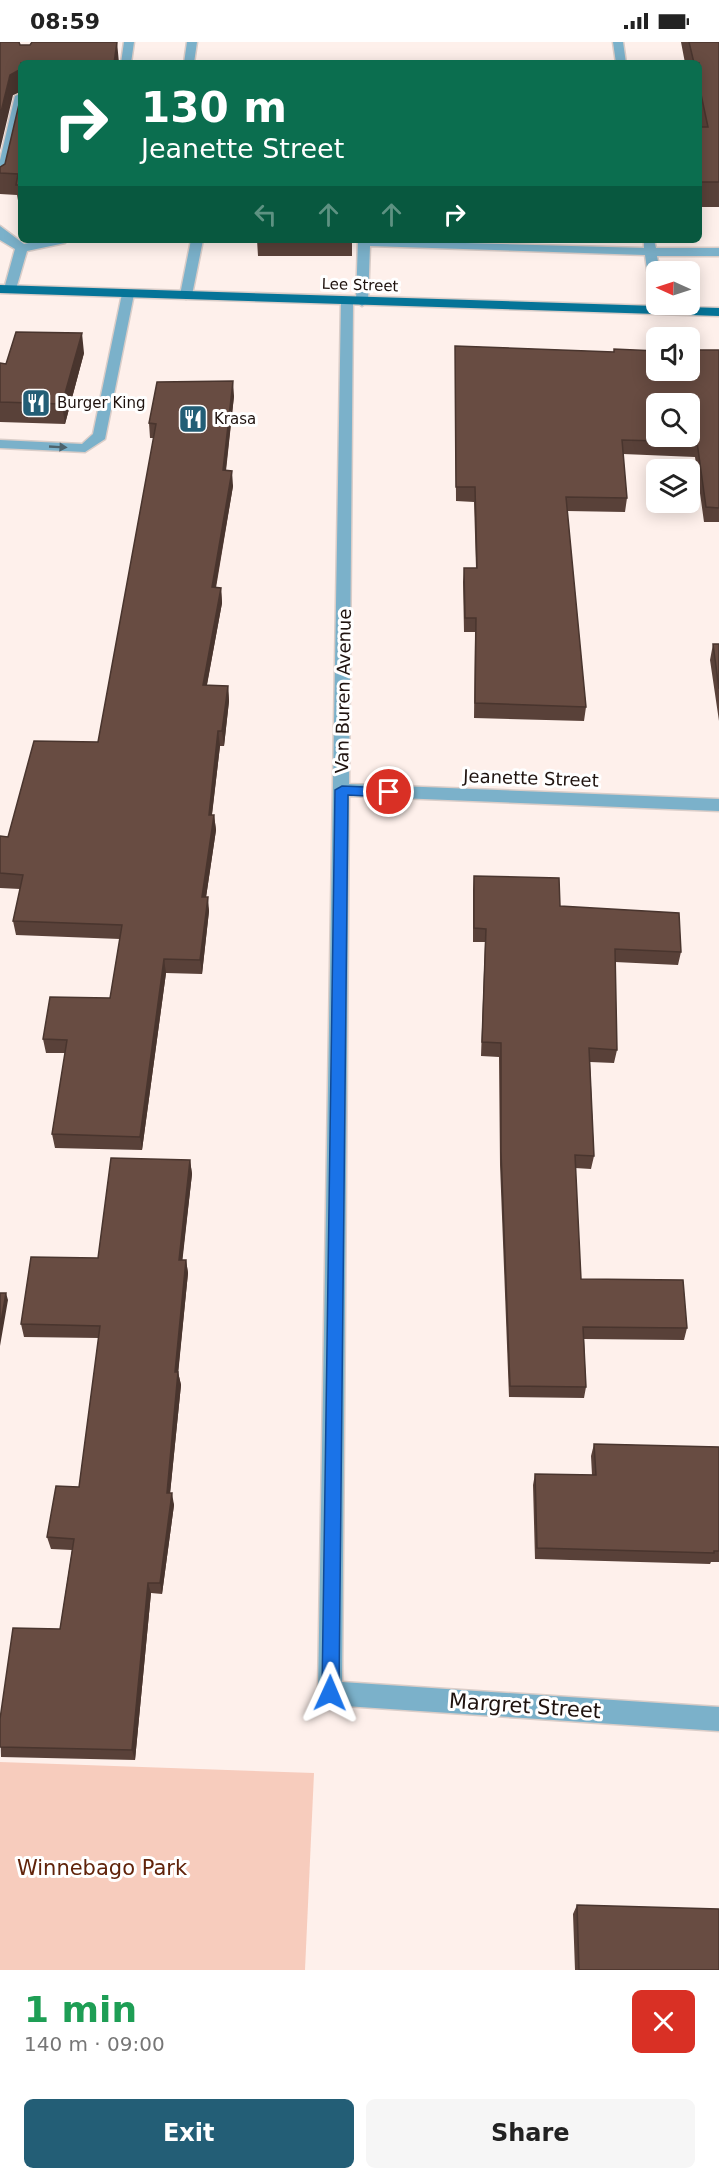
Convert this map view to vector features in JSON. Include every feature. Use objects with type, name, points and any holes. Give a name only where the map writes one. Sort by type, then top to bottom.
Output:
[{"type":"main road","name":"Lee Street","points":[[5,289],[355,301],[646,307]]},
{"type":"main road","name":"Lee Street","points":[[700,310],[719,312]]},
{"type":"street","points":[[126,60],[129,42]]},
{"type":"street","points":[[189,60],[192,42]]},
{"type":"street","points":[[618,42],[621,60]]},
{"type":"street","points":[[0,184],[18,109]]},
{"type":"street","points":[[0,230],[5,238],[22,248],[46,243]]},
{"type":"street","points":[[186,296],[196,243]]},
{"type":"street","name":"Van Buren Avenue","points":[[330,1693],[342,790],[355,301],[364,243]]},
{"type":"street","points":[[478,243],[650,246],[719,252]]},
{"type":"street","points":[[650,246],[652,261]]},
{"type":"street","points":[[5,289],[22,248]]},
{"type":"street","points":[[0,444],[85,448],[100,436],[128,294]]},
{"type":"street","name":"Jeanette Street","points":[[342,790],[719,806]]},
{"type":"street","name":"Margret Street","points":[[330,1693],[719,1719]]},
{"type":"green space","name":"Winnebago Park","points":[[0,1762],[314,1773],[305,1970],[0,1970]]},
{"type":"building","points":[[0,42],[19,42],[20,45],[30,45],[32,42],[117,42],[114,60],[18,60],[18,71],[10,75],[0,116]]},
{"type":"building","points":[[689,42],[719,42],[719,182],[702,182],[702,127],[708,127],[702,99],[702,60],[693,60]]},
{"type":"building","points":[[18,109],[18,174],[0,173],[0,167],[5,164]]},
{"type":"building","name":"Burger King","points":[[16,332],[82,333],[62,404],[0,402],[0,363],[6,364]]},
{"type":"building","points":[[455,346],[614,352],[614,349],[646,350],[646,381],[700,381],[700,350],[719,350],[719,508],[706,507],[698,447],[700,447],[700,393],[646,393],[646,441],[622,440],[627,498],[566,497],[586,707],[475,703],[476,618],[465,618],[464,568],[477,568],[475,487],[456,487]]},
{"type":"building","points":[[233,381],[223,470],[232,471],[212,587],[221,588],[203,685],[228,686],[222,731],[218,731],[209,815],[214,815],[202,897],[208,897],[200,960],[164,959],[140,1137],[52,1134],[67,1040],[43,1039],[50,997],[110,998],[122,925],[13,921],[23,875],[0,873],[0,836],[8,837],[34,741],[98,742],[156,424],[149,423],[157,382]]},
{"type":"building","points":[[713,644],[719,644],[719,689]]},
{"type":"building","points":[[474,876],[559,878],[560,906],[679,913],[681,952],[615,949],[617,1050],[589,1048],[594,1156],[575,1155],[581,1279],[683,1280],[687,1328],[583,1327],[586,1387],[510,1386],[501,1152],[501,1043],[482,1042],[486,929],[474,928]]},
{"type":"building","points":[[111,1158],[190,1160],[179,1260],[186,1260],[175,1372],[178,1372],[167,1493],[172,1493],[160,1583],[148,1583],[132,1750],[0,1747],[0,1719],[13,1628],[60,1629],[74,1539],[47,1537],[56,1486],[79,1487],[100,1326],[21,1324],[31,1257],[98,1258]]},
{"type":"building","points":[[0,1293],[6,1293],[0,1327]]},
{"type":"building","points":[[594,1444],[719,1447],[719,1551],[714,1551],[714,1553],[537,1548],[535,1474],[596,1475]]},
{"type":"building","points":[[577,1905],[719,1909],[719,1970],[579,1970]]},
{"type":"place","name":"Burger King","points":[[36,403]]},
{"type":"place","name":"Krasa","points":[[193,419]]},
{"type":"route","points":[[330,1693],[342,790],[389,792]]}]
